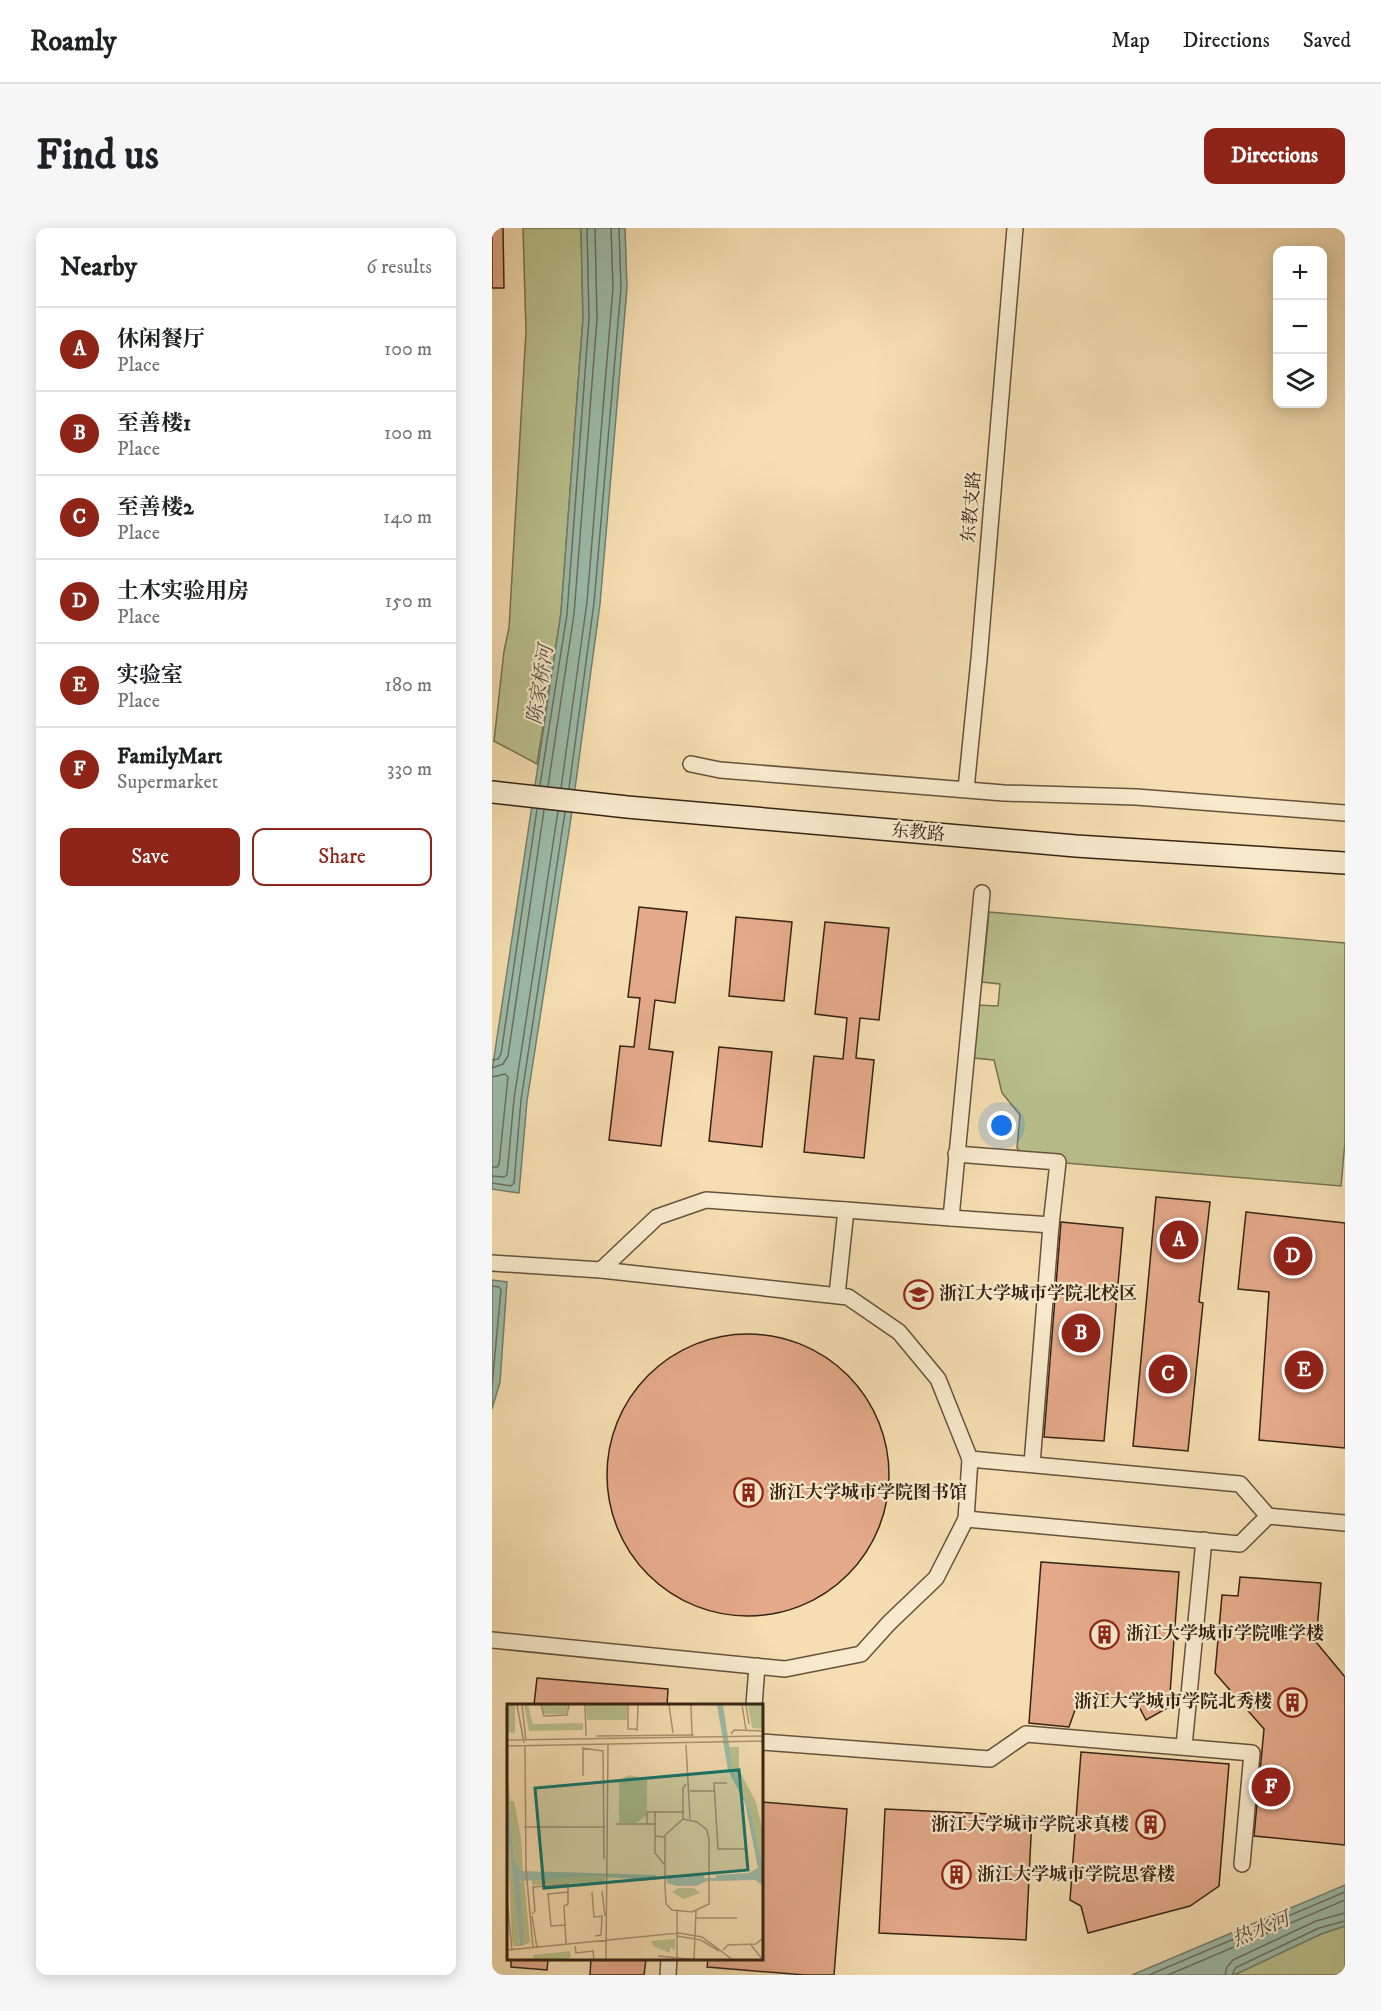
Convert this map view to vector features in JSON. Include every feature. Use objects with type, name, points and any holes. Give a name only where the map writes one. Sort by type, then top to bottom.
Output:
[{"type":"street","name":"东教支路","points":[[966,789],[1015,228]]},
{"type":"street","points":[[691,765],[720,770],[1004,793],[1136,797],[1345,813]]},
{"type":"street","name":"东教路","points":[[492,782],[627,802],[1076,846],[1345,863]]},
{"type":"street","name":"东教路","points":[[492,792],[1345,853]]},
{"type":"street","points":[[951,1218],[982,893]]},
{"type":"street","points":[[956,1155],[1058,1162],[1032,1464]]},
{"type":"street","points":[[601,1270],[657,1217],[706,1200],[1051,1225]]},
{"type":"street","points":[[837,1295],[846,1210]]},
{"type":"street","points":[[492,1263],[601,1270],[848,1297],[909,1341],[938,1379],[970,1459],[966,1519],[936,1578],[889,1623],[861,1654],[785,1669],[492,1640]]},
{"type":"street","points":[[970,1459],[1240,1484],[1268,1516],[1345,1523]]},
{"type":"street","points":[[966,1519],[1240,1544],[1268,1516]]},
{"type":"street","points":[[1184,1746],[1204,1540]]},
{"type":"street","points":[[754,1704],[757,1666]]},
{"type":"street","points":[[764,1742],[990,1759],[1026,1734],[1252,1753],[1242,1864]]},
{"type":"street","points":[[668,1975],[669,1960]]},
{"type":"green space","points":[[523,228],[581,228],[583,318],[561,613],[537,764],[494,741],[504,651],[509,628],[526,331]]},
{"type":"green space","points":[[989,912],[1345,943],[1345,1142],[1341,1186],[1029,1160],[1017,1148],[1020,1115],[1002,1093],[994,1060],[973,1058],[977,1005],[998,1006],[1000,984],[982,982]]},
{"type":"green space","points":[[1345,1926],[1345,1975],[1234,1975],[1321,1934]]},
{"type":"water","points":[[581,228],[625,228],[627,288],[600,604],[571,818],[527,1101],[519,1193],[492,1189],[492,1071],[561,613],[583,318]]},
{"type":"water","points":[[492,1280],[507,1282],[500,1382],[492,1409]]},
{"type":"water","name":"热水河","points":[[1345,1885],[1345,1926],[1321,1934],[1234,1975],[1132,1975]]},
{"type":"building","points":[[492,228],[503,228],[504,288],[492,288]]},
{"type":"building","points":[[639,907],[687,912],[675,1003],[655,1000],[649,1049],[673,1052],[661,1146],[609,1140],[620,1046],[634,1047],[640,998],[628,997]]},
{"type":"building","points":[[736,917],[792,922],[784,1001],[729,996]]},
{"type":"building","points":[[825,922],[889,928],[879,1020],[860,1018],[856,1058],[874,1060],[864,1158],[804,1152],[814,1056],[843,1059],[847,1018],[815,1014]]},
{"type":"building","points":[[719,1047],[772,1052],[762,1147],[709,1141]]},
{"type":"building","points":[[1156,1197],[1210,1202],[1199,1302],[1203,1303],[1188,1451],[1133,1446]]},
{"type":"building","points":[[1246,1212],[1345,1223],[1345,1448],[1259,1440],[1269,1292],[1238,1289]]},
{"type":"building","points":[[1061,1222],[1123,1228],[1104,1441],[1044,1437]]},
{"type":"building","name":"浙江大学城市学院图书馆","points":[[762,1334],[776,1336],[815,1350],[848,1375],[866,1396],[879,1421],[887,1447],[889,1475],[887,1503],[879,1529],[866,1554],[848,1575],[827,1593],[802,1606],[776,1614],[734,1616],[720,1614],[681,1600],[658,1584],[639,1565],[623,1542],[609,1503],[607,1461],[609,1447],[623,1408],[639,1385],[658,1366],[681,1350],[720,1336]]},
{"type":"building","name":"浙江大学城市学院唯学楼","points":[[1041,1562],[1179,1572],[1169,1707],[1146,1720],[1135,1699],[1080,1696],[1069,1727],[1029,1723]]},
{"type":"building","name":"浙江大学城市学院北秀楼","points":[[1240,1577],[1321,1583],[1316,1642],[1345,1677],[1345,1845],[1254,1836],[1264,1729],[1215,1673],[1222,1595],[1238,1596]]},
{"type":"building","points":[[537,1678],[668,1689],[667,1704],[534,1704]]},
{"type":"building","name":"浙江大学城市学院求真楼","points":[[1081,1752],[1229,1764],[1219,1886],[1190,1906],[1088,1933],[1081,1906],[1070,1900]]},
{"type":"building","points":[[764,1802],[847,1809],[834,1975],[805,1975],[707,1967],[708,1960],[764,1960]]},
{"type":"building","name":"浙江大学城市学院思睿楼","points":[[885,1809],[1032,1816],[1026,1940],[879,1933]]},
{"type":"building","points":[[511,1960],[548,1960],[547,1970],[511,1967]]},
{"type":"building","points":[[591,1960],[646,1960],[644,1975],[590,1975]]},
{"type":"place","name":"休闲餐厅","points":[[1179,1240]]},
{"type":"place","name":"土木实验用房","points":[[1293,1256]]},
{"type":"place","name":"浙江大学城市学院北校区","points":[[918,1294]]},
{"type":"place","name":"至善楼1","points":[[1081,1333]]},
{"type":"place","name":"实验室","points":[[1304,1370]]},
{"type":"place","name":"至善楼2","points":[[1168,1374]]},
{"type":"place","name":"浙江大学城市学院图书馆","points":[[748,1493]]},
{"type":"place","name":"浙江大学城市学院唯学楼","points":[[1105,1634]]},
{"type":"place","name":"浙江大学城市学院北秀楼","points":[[1293,1702]]},
{"type":"place","name":"FamilyMart","points":[[1271,1787]]},
{"type":"place","name":"浙江大学城市学院求真楼","points":[[1150,1825]]},
{"type":"place","name":"浙江大学城市学院思睿楼","points":[[956,1875]]},
{"type":"water label","name":"陈家桥河","points":[[541,685]]}]
